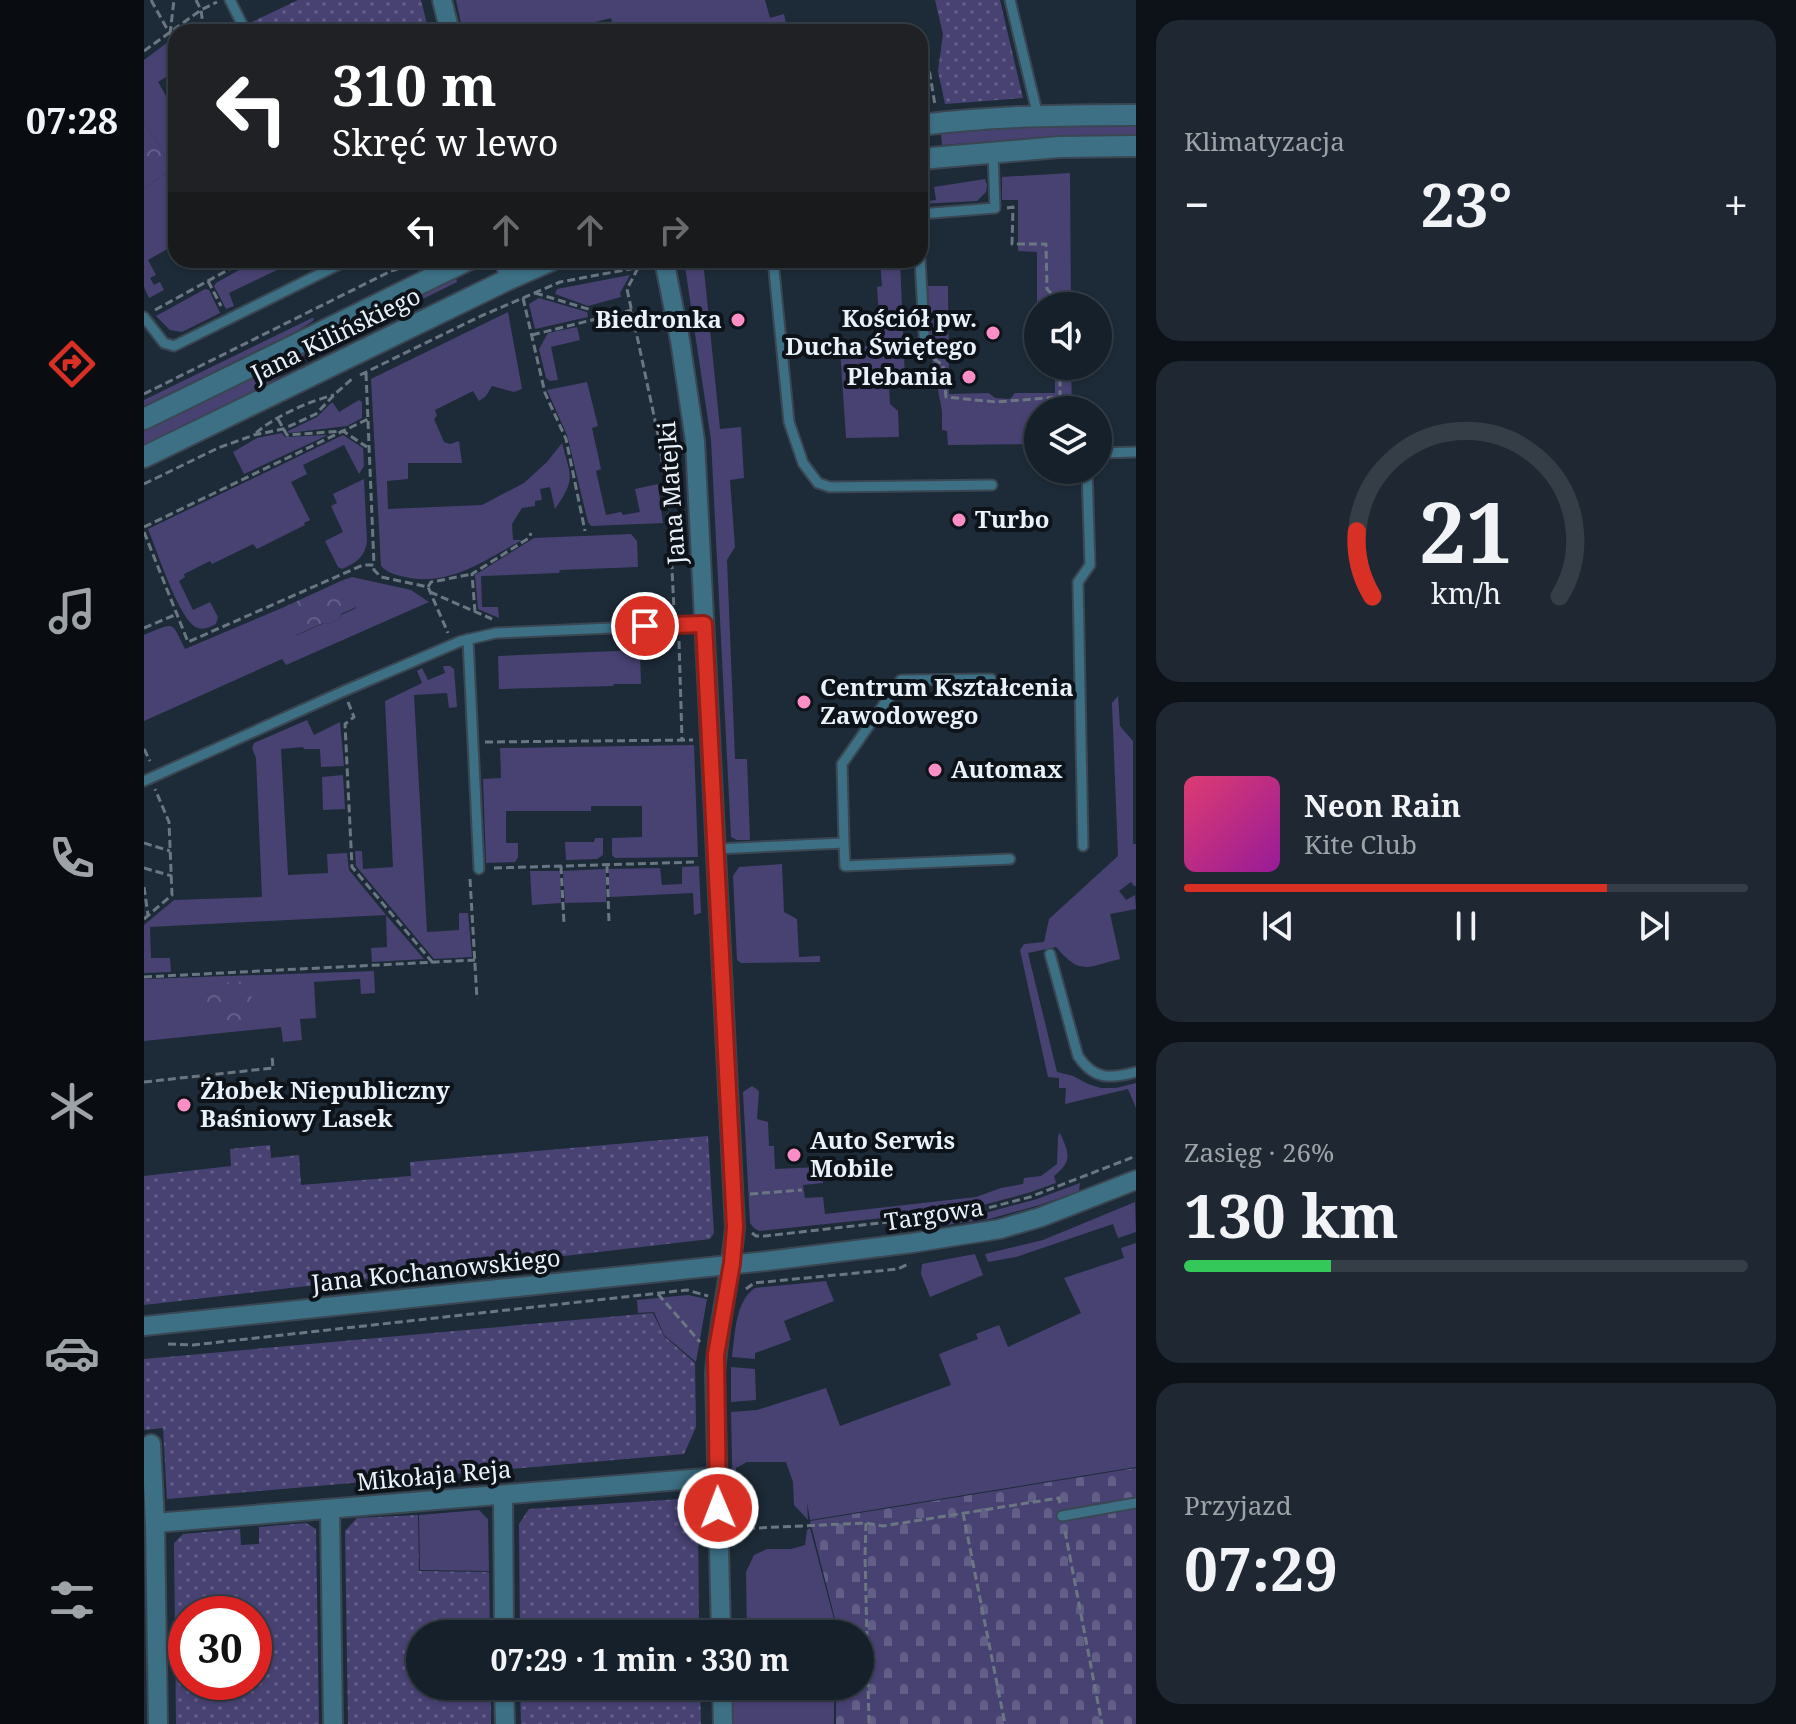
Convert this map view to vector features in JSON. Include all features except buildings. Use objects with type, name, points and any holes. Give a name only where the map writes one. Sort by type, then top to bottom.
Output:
[{"type":"street","points":[[442,0],[448,24]]},
{"type":"street","points":[[928,117],[1136,115]]},
{"type":"street","points":[[928,158],[1059,147],[1136,146]]},
{"type":"street","name":"Jana Kilińskiego","points":[[144,419],[452,268]]},
{"type":"street","name":"Jana Matejki","points":[[665,268],[695,441],[704,624],[709,855],[735,1227],[716,1355],[721,1620]]},
{"type":"street","name":"Jana Kilińskiego","points":[[144,457],[507,269]]},
{"type":"street","name":"Targowa","points":[[732,1263],[912,1243],[1000,1229],[1041,1217],[1136,1180]]},
{"type":"street","name":"Jana Kochanowskiego","points":[[144,1326],[732,1263]]},
{"type":"street","points":[[151,1444],[158,1724]]},
{"type":"street","name":"Mikołaja Reja","points":[[155,1523],[717,1477]]},
{"type":"street","points":[[503,1495],[504,1620]]},
{"type":"street","points":[[330,1509],[333,1724]]},
{"type":"street","points":[[504,1700],[505,1724]]},
{"type":"street","points":[[722,1700],[723,1724]]},
{"type":"lane","points":[[230,0],[242,24]]},
{"type":"lane","points":[[1010,0],[1038,116]]},
{"type":"lane","points":[[928,213],[995,208],[993,152]]},
{"type":"lane","points":[[147,315],[164,343],[172,347],[332,268]]},
{"type":"lane","points":[[774,268],[789,422],[803,463],[818,483],[830,487],[992,485]]},
{"type":"lane","points":[[920,268],[925,351]]},
{"type":"lane","points":[[1112,453],[1136,452]]},
{"type":"lane","points":[[1083,846],[1078,582],[1090,565],[1087,484]]},
{"type":"lane","points":[[147,780],[468,639],[496,633],[704,624]]},
{"type":"lane","points":[[468,639],[479,869]]},
{"type":"lane","points":[[991,679],[901,680],[842,764],[845,866],[1010,859]]},
{"type":"lane","points":[[709,855],[844,843]]},
{"type":"lane","points":[[1050,954],[1078,1056],[1083,1064],[1090,1071],[1103,1076],[1117,1077],[1136,1072]]},
{"type":"lane","points":[[1062,1516],[1136,1503]]},
{"type":"path","points":[[151,0],[168,30]]},
{"type":"path","points":[[171,24],[174,0]]},
{"type":"path","points":[[196,0],[203,24]]},
{"type":"path","points":[[183,24],[220,0]]},
{"type":"path","points":[[144,51],[168,35]]},
{"type":"path","points":[[928,62],[935,104],[928,114]]},
{"type":"path","points":[[995,208],[1013,207],[1012,244],[1046,244],[1047,289],[1050,292]]},
{"type":"path","points":[[147,315],[232,268]]},
{"type":"path","points":[[144,394],[400,268]]},
{"type":"path","points":[[144,484],[218,448],[283,429],[316,414],[351,379],[481,316],[560,282],[638,268]]},
{"type":"path","points":[[638,268],[627,289],[660,444],[670,528],[682,740]]},
{"type":"path","points":[[208,281],[228,320]]},
{"type":"path","points":[[535,293],[609,315]]},
{"type":"path","points":[[523,298],[545,393],[566,439],[585,531]]},
{"type":"path","points":[[532,335],[632,310]]},
{"type":"path","points":[[925,351],[943,365],[946,397],[1008,402],[1060,397],[1060,380]]},
{"type":"path","points":[[366,373],[374,565]]},
{"type":"path","points":[[254,435],[265,424],[320,398],[334,395]]},
{"type":"path","points":[[278,419],[287,435],[343,431],[369,448]]},
{"type":"path","points":[[144,527],[368,419]]},
{"type":"path","points":[[496,621],[429,590],[431,582],[472,574],[529,538],[531,533]]},
{"type":"path","points":[[472,574],[475,612]]},
{"type":"path","points":[[144,628],[177,614]]},
{"type":"path","points":[[344,691],[354,717],[345,724],[352,867],[433,963]]},
{"type":"path","points":[[473,742],[697,740]]},
{"type":"path","points":[[146,918],[172,895],[169,822],[147,780]]},
{"type":"path","points":[[144,843],[170,851]]},
{"type":"path","points":[[479,869],[607,865],[709,855]]},
{"type":"path","points":[[607,865],[609,923]]},
{"type":"path","points":[[561,866],[564,924]]},
{"type":"path","points":[[144,868],[172,876]]},
{"type":"path","points":[[144,887],[146,918]]},
{"type":"path","points":[[144,977],[475,960]]},
{"type":"path","points":[[144,1082],[273,1068],[272,1055]]},
{"type":"path","points":[[765,1236],[968,1213],[1030,1197],[1136,1156]]},
{"type":"path","points":[[733,1195],[802,1190]]},
{"type":"path","points":[[742,1294],[754,1283],[769,1281]]},
{"type":"path","points":[[156,1344],[193,1345],[687,1290],[711,1297]]},
{"type":"path","points":[[658,1294],[704,1347]]},
{"type":"path","points":[[731,1529],[866,1523],[883,1526],[1059,1498],[1102,1724]]},
{"type":"path","points":[[963,1513],[1005,1724]]},
{"type":"path","points":[[866,1523],[869,1724]]},
{"type":"green space","points":[[298,0],[421,0],[427,24],[253,24]]},
{"type":"green space","points":[[456,0],[765,0],[770,18],[784,14],[786,24],[613,24],[611,18],[587,24],[461,24]]},
{"type":"green space","points":[[935,0],[1000,0],[1023,98],[945,104],[938,71],[943,34]]},
{"type":"green space","points":[[168,42],[168,76],[158,82],[168,99],[168,159],[144,123],[144,60]]},
{"type":"green space","points":[[144,123],[168,159],[168,172],[144,188]]},
{"type":"green space","points":[[1136,125],[1136,135],[1059,136],[942,145],[941,134],[1038,126]]},
{"type":"green space","points":[[168,172],[168,249],[148,260],[156,275],[150,278],[154,285],[160,282],[164,290],[149,298],[144,287],[144,188]]},
{"type":"green space","points":[[1070,173],[1071,292],[1037,292],[1037,252],[1018,251],[1018,200],[1002,200],[1002,177]]},
{"type":"green space","points":[[985,179],[987,185],[986,192],[977,201],[928,204],[936,200],[934,187]]},
{"type":"green space","points":[[243,268],[281,268],[229,293],[234,306],[226,309],[214,286]]},
{"type":"green space","points":[[685,268],[704,268],[720,429],[741,427],[744,478],[730,480],[735,547],[727,560],[735,759],[747,759],[750,840],[731,837],[711,440]]},
{"type":"green space","points":[[881,268],[900,268],[905,379],[889,385],[890,404],[898,411],[899,437],[846,438],[840,348],[881,345],[877,287],[882,286]]},
{"type":"green space","points":[[630,275],[620,293],[621,297],[588,306],[555,294],[557,289]]},
{"type":"green space","points":[[456,278],[457,282],[334,343],[259,389],[144,446],[144,431]]},
{"type":"green space","points":[[928,286],[948,286],[949,394],[989,393],[995,398],[1010,399],[1015,393],[1055,393],[1055,380],[1071,380],[1072,396],[1024,396],[1024,444],[948,445],[947,431],[942,430],[942,411],[931,353]]},
{"type":"green space","points":[[205,289],[209,290],[220,313],[182,332],[170,330],[156,316]]},
{"type":"green space","points":[[539,298],[587,312],[588,317],[535,329],[529,304]]},
{"type":"green space","points":[[508,312],[522,389],[514,392],[492,386],[479,401],[473,391],[435,410],[437,416],[434,419],[444,442],[459,441],[462,463],[408,463],[408,479],[387,481],[388,509],[482,505],[524,483],[562,443],[570,478],[566,491],[555,509],[550,487],[540,489],[542,500],[535,501],[535,506],[522,508],[512,524],[513,540],[522,540],[469,569],[425,579],[391,573],[381,566],[371,379]]},
{"type":"green space","points":[[312,318],[313,321],[297,331],[144,406],[144,400]]},
{"type":"green space","points":[[577,327],[580,340],[551,347],[558,380],[550,381],[546,378],[539,349],[548,333]]},
{"type":"green space","points":[[587,382],[598,426],[592,428],[601,469],[596,471],[606,515],[640,512],[635,489],[658,484],[663,523],[591,526],[588,522],[567,435],[547,390]]},
{"type":"green space","points":[[359,400],[362,402],[362,418],[347,426],[288,431],[317,417],[331,403],[339,412]]},
{"type":"green space","points":[[282,433],[285,437],[328,435],[244,474],[233,452],[257,438]]},
{"type":"green space","points":[[343,435],[363,448],[364,466],[359,474],[344,445],[303,465],[307,474],[291,482],[310,520],[257,549],[253,544],[184,574],[185,577],[179,581],[193,610],[210,602],[218,617],[216,624],[205,628],[191,623],[176,599],[148,529]]},
{"type":"green space","points":[[364,479],[366,547],[359,559],[342,569],[325,541],[343,532],[331,506],[337,503],[333,494]]},
{"type":"green space","points":[[631,534],[637,541],[638,567],[481,576],[482,607],[498,607],[499,618],[478,609],[475,575],[534,538]]},
{"type":"green space","points":[[352,577],[411,590],[429,602],[286,665],[282,659],[144,721],[144,635],[171,626],[185,649],[282,608],[295,636],[340,619],[341,615],[356,608],[343,580]]},
{"type":"green space","points":[[343,580],[356,607],[341,614],[340,619],[294,636],[282,608]]},
{"type":"green space","points":[[640,650],[641,684],[499,689],[498,656]]},
{"type":"green space","points":[[443,666],[454,669],[457,707],[449,708],[447,693],[414,695],[427,932],[459,930],[459,913],[468,913],[472,957],[434,959],[356,866],[355,851],[362,851],[363,869],[393,867],[385,701],[422,683],[417,671],[422,668],[428,680],[445,673]]},
{"type":"green space","points":[[1118,696],[1120,726],[1133,741],[1133,844],[1136,844],[1136,886],[1131,882],[1119,891],[1126,900],[1135,895],[1136,909],[1110,914],[1120,959],[1085,967],[1072,962],[1056,947],[1028,953],[1057,1072],[1101,1088],[1136,1083],[1136,1108],[1128,1089],[1065,1104],[1066,1088],[1059,1088],[1059,1078],[1048,1077],[1020,950],[1024,944],[1044,942],[1049,919],[1118,856],[1112,703]]},
{"type":"green space","points":[[307,720],[314,735],[340,722],[344,766],[321,767],[320,749],[281,749],[288,875],[328,873],[327,854],[347,853],[349,870],[386,915],[150,927],[151,958],[170,958],[171,972],[144,973],[144,925],[174,900],[262,897],[256,758],[252,748],[254,743]]},
{"type":"green space","points":[[694,745],[698,857],[615,858],[612,855],[612,838],[642,837],[642,806],[591,806],[591,811],[506,811],[506,843],[518,843],[518,857],[515,862],[486,863],[483,779],[501,778],[500,748]]},
{"type":"green space","points":[[343,775],[345,809],[323,810],[322,777]]},
{"type":"green space","points":[[595,838],[603,838],[603,855],[597,859],[566,860],[565,842],[594,842]]},
{"type":"green space","points":[[782,864],[784,912],[797,919],[799,957],[820,956],[820,962],[741,963],[737,960],[733,876],[739,867]]},
{"type":"green space","points":[[699,866],[701,913],[694,915],[693,893],[609,897],[609,869],[660,868],[662,885],[682,884],[682,867]]},
{"type":"green space","points":[[606,869],[606,902],[565,903],[563,871]]},
{"type":"green space","points":[[530,871],[560,871],[561,903],[532,905]]},
{"type":"green space","points":[[386,915],[424,959],[372,962],[371,948],[387,947]]},
{"type":"green space","points":[[374,971],[375,993],[361,994],[360,979],[314,982],[316,1018],[300,1019],[302,1040],[283,1042],[281,1027],[144,1041],[144,979]]},
{"type":"green space","points":[[251,981],[252,1024],[205,1029],[202,984]]},
{"type":"green space","points":[[752,1086],[759,1091],[757,1119],[768,1122],[769,1146],[774,1146],[775,1169],[821,1167],[823,1183],[803,1185],[805,1198],[823,1197],[825,1214],[976,1197],[1023,1184],[1024,1178],[1041,1176],[1057,1164],[1060,1133],[1067,1151],[1067,1161],[1054,1176],[1056,1183],[968,1209],[759,1231],[750,1223],[743,1092]]},
{"type":"green space","points":[[708,1136],[714,1233],[710,1239],[144,1305],[144,1176],[231,1166],[230,1149],[270,1145],[271,1158],[299,1155],[301,1185],[411,1176],[410,1162]]},
{"type":"green space","points":[[1080,1183],[1079,1191],[989,1219],[898,1232],[897,1226],[985,1213]]},
{"type":"green space","points":[[1135,1202],[1136,1232],[1118,1238],[1113,1224],[1016,1257],[988,1262],[985,1254],[1043,1240]]},
{"type":"green space","points":[[1136,1243],[1136,1467],[810,1520],[807,1502],[808,1520],[794,1505],[793,1482],[786,1462],[747,1462],[736,1468],[737,1506],[733,1507],[731,1412],[757,1410],[826,1388],[840,1426],[951,1385],[939,1354],[978,1339],[976,1334],[999,1325],[1008,1347],[1081,1313],[1064,1278],[1124,1258],[1121,1248]]},
{"type":"green space","points":[[975,1254],[983,1275],[930,1297],[921,1274],[922,1264]]},
{"type":"green space","points":[[826,1281],[834,1301],[784,1321],[791,1340],[755,1353],[755,1359],[732,1357],[735,1329],[743,1301],[755,1288]]},
{"type":"green space","points":[[688,1295],[707,1299],[696,1362],[664,1335],[654,1312],[638,1313],[637,1300]]},
{"type":"green space","points":[[653,1313],[664,1336],[695,1363],[696,1427],[684,1454],[167,1499],[163,1428],[144,1430],[144,1359]]},
{"type":"green space","points":[[731,1367],[755,1369],[756,1400],[731,1402]]},
{"type":"green space","points":[[1136,1468],[1136,1724],[836,1724],[836,1700],[874,1700],[874,1620],[835,1620],[810,1521]]},
{"type":"green space","points":[[680,1499],[698,1514],[699,1620],[520,1620],[519,1524],[529,1509]]},
{"type":"green space","points":[[479,1510],[488,1519],[489,1571],[420,1570],[419,1515]]},
{"type":"green space","points":[[418,1515],[419,1571],[489,1572],[490,1620],[406,1620],[406,1700],[491,1700],[491,1724],[348,1724],[345,1531],[357,1518]]},
{"type":"green space","points":[[306,1523],[316,1529],[319,1724],[176,1724],[176,1700],[272,1700],[272,1596],[175,1596],[174,1543],[183,1534],[240,1529],[241,1545],[259,1544],[259,1527]]},
{"type":"green space","points":[[810,1528],[834,1620],[747,1620],[746,1572],[754,1555],[767,1549],[791,1549],[805,1545]]},
{"type":"green space","points":[[520,1700],[700,1700],[701,1724],[521,1724]]},
{"type":"green space","points":[[732,1700],[834,1700],[834,1724],[732,1724]]},
{"type":"place","name":"Biedronka","points":[[738,320]]},
{"type":"place","name":"Kościół pw. Ducha Świętego","points":[[993,333]]},
{"type":"place","name":"Plebania","points":[[969,377]]},
{"type":"place","name":"Turbo","points":[[959,520]]},
{"type":"place","name":"Centrum Kształcenia Zawodowego","points":[[804,702]]},
{"type":"place","name":"Automax","points":[[935,770]]},
{"type":"place","name":"Żłobek Niepubliczny Baśniowy Lasek","points":[[184,1105]]},
{"type":"place","name":"Auto Serwis Mobile","points":[[794,1155]]},
{"type":"route","points":[[645,626],[704,624],[735,1227],[716,1355],[718,1508]]}]
